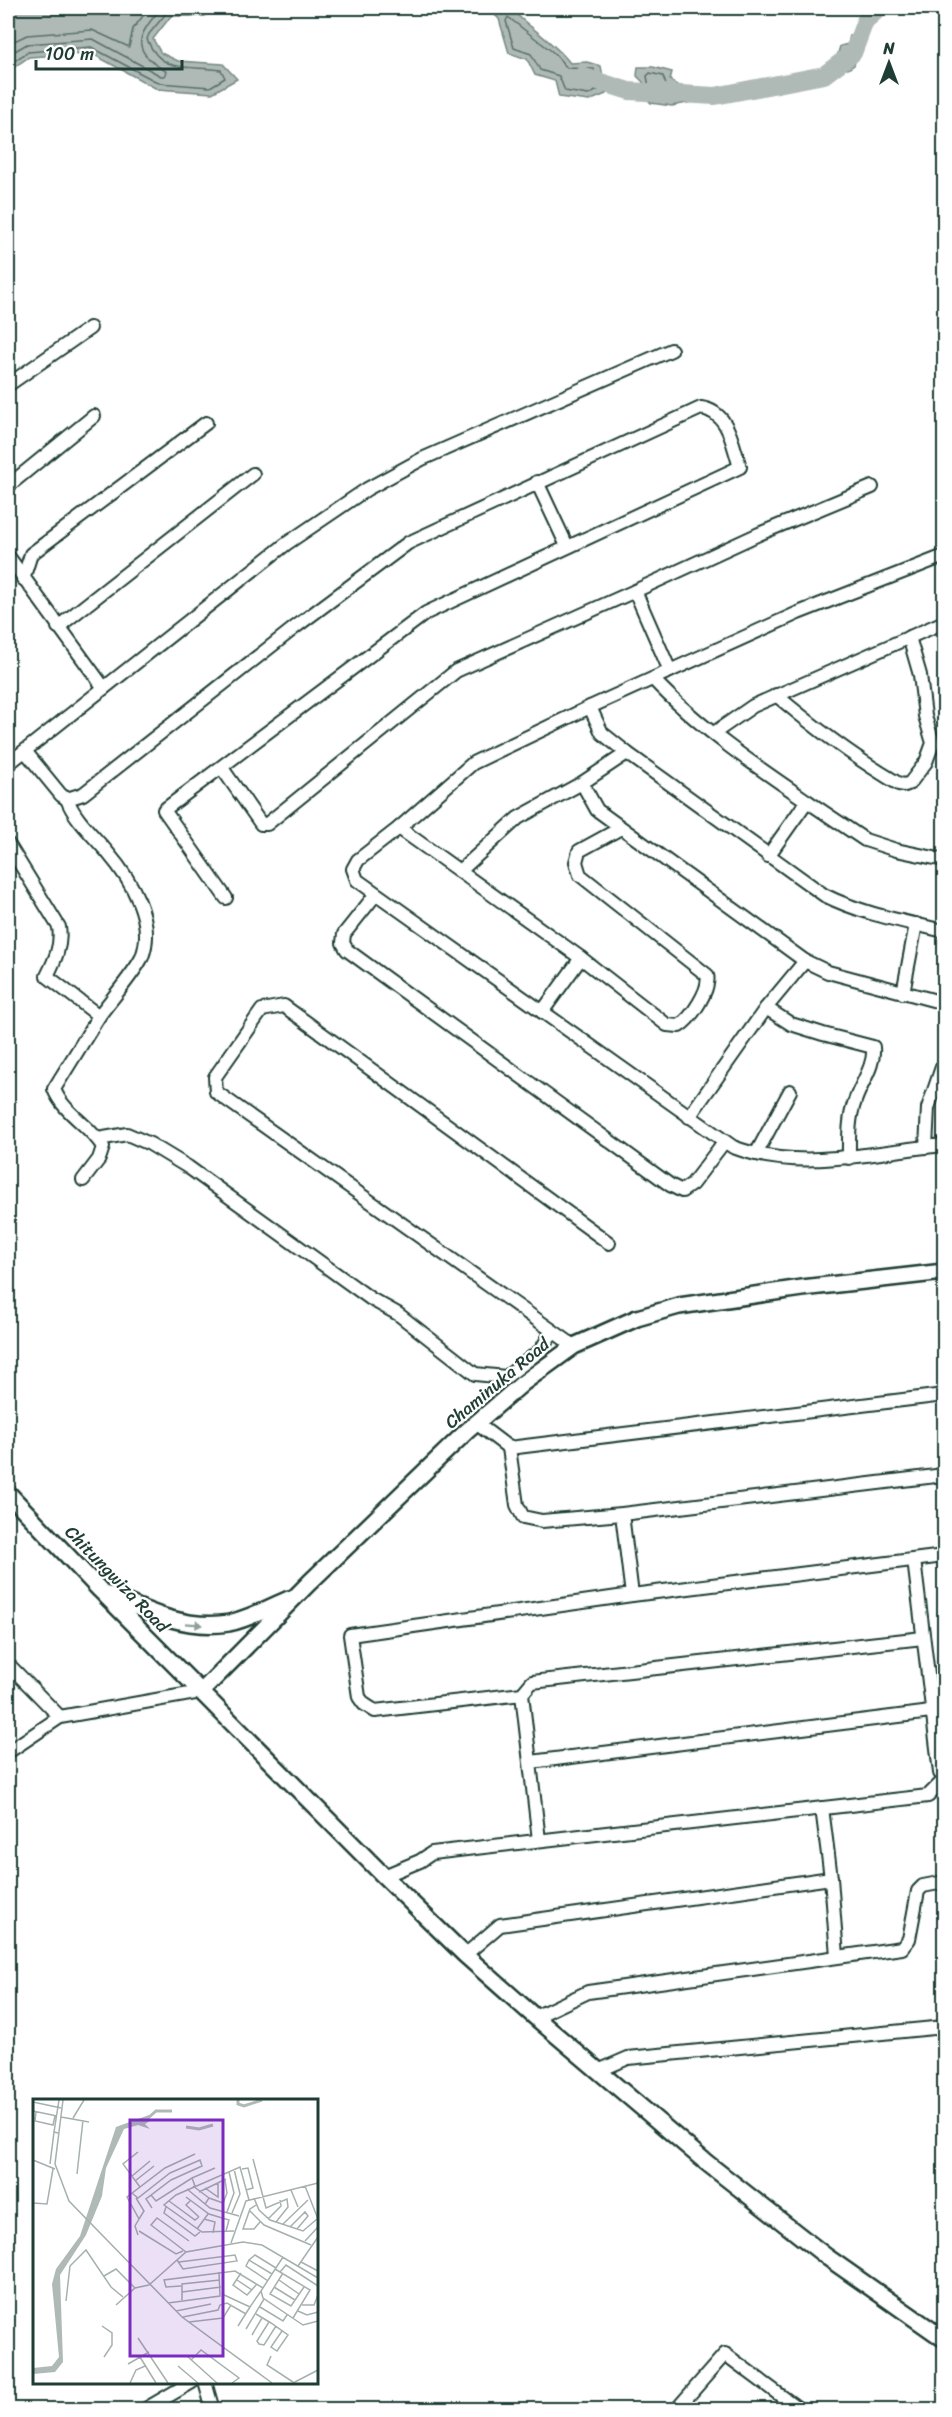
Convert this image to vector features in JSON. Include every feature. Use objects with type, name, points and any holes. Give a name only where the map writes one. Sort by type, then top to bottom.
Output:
[{"type":"main road","name":"Chaminuka Road","points":[[201,1692],[476,1423],[523,1383],[574,1346],[637,1318],[679,1306],[802,1288],[945,1272]]},
{"type":"main road","name":"Chitungwiza Road","points":[[8,1493],[201,1692],[465,1954],[536,2018],[707,2163],[827,2257],[945,2339]]},
{"type":"main road","points":[[100,1590],[162,1618],[207,1624],[230,1623],[297,1596]]},
{"type":"street","points":[[8,385],[90,328]]},
{"type":"street","points":[[8,764],[286,544],[367,489],[422,459],[671,350]]},
{"type":"street","points":[[67,799],[74,798],[92,787],[298,625],[408,543],[701,408],[718,414],[725,424],[740,467],[723,477],[567,546],[426,613],[164,810],[226,898]]},
{"type":"street","points":[[8,486],[94,416]]},
{"type":"street","points":[[23,579],[30,554],[206,423]]},
{"type":"street","points":[[58,627],[253,474]]},
{"type":"street","points":[[537,482],[567,546]]},
{"type":"street","points":[[222,768],[261,824],[273,821],[456,671],[759,534],[872,487]]},
{"type":"street","points":[[8,555],[23,579],[104,688]]},
{"type":"street","points":[[945,556],[798,613],[590,707],[473,763],[399,828],[358,860],[353,869],[357,880],[376,894],[724,1142],[756,1154],[777,1158],[849,1158],[945,1145]]},
{"type":"street","points":[[635,591],[669,671]]},
{"type":"street","points":[[714,733],[753,705],[945,622]]},
{"type":"street","points":[[776,695],[826,737],[868,766],[904,785],[910,783],[926,762],[933,743],[925,716],[920,675],[909,637]]},
{"type":"street","points":[[653,679],[667,694],[714,733],[865,840],[896,850],[945,860]]},
{"type":"street","points":[[590,707],[602,733],[824,896],[846,906],[945,931]]},
{"type":"street","points":[[25,752],[61,795],[67,799],[72,811],[111,856],[142,905],[147,932],[142,958],[99,1016],[54,1089],[58,1100],[98,1139],[103,1147],[99,1159],[83,1180]]},
{"type":"street","points":[[460,871],[518,818],[582,783],[627,753]]},
{"type":"street","points":[[582,783],[597,810],[805,961],[828,972],[945,1003]]},
{"type":"street","points":[[768,856],[807,801]]},
{"type":"street","points":[[399,828],[582,958],[668,1025],[682,1024],[706,990],[707,975],[580,875],[576,862],[579,851],[621,828]]},
{"type":"street","points":[[8,844],[59,927],[61,938],[56,958],[47,976],[99,1016]]},
{"type":"street","points":[[376,894],[344,934],[343,943],[347,950],[670,1185],[682,1191],[692,1184],[724,1142]]},
{"type":"street","points":[[903,993],[916,924]]},
{"type":"street","points":[[542,1012],[582,958]]},
{"type":"street","points":[[689,1117],[766,1008],[805,961]]},
{"type":"street","points":[[574,1346],[216,1092],[215,1077],[262,1010],[284,1006],[609,1243]]},
{"type":"street","points":[[766,1008],[792,1024],[873,1047],[873,1058],[854,1101],[849,1158]]},
{"type":"street","points":[[926,1147],[928,1108],[942,1067]]},
{"type":"street","points":[[756,1154],[790,1091]]},
{"type":"street","points":[[98,1139],[127,1134],[150,1144],[188,1167],[371,1299],[398,1314],[475,1374],[506,1377],[541,1350],[552,1332]]},
{"type":"street","points":[[476,1423],[509,1448],[945,1395]]},
{"type":"street","points":[[509,1448],[517,1505],[523,1517],[542,1521],[622,1515],[945,1475]]},
{"type":"street","points":[[622,1515],[632,1595]]},
{"type":"street","points":[[923,1638],[532,1682],[522,1694],[375,1711],[364,1704],[359,1697],[350,1635],[632,1595],[945,1556]]},
{"type":"street","points":[[384,1876],[420,1862],[432,1853],[928,1796],[945,1778],[940,1773],[931,1713],[914,1560]]},
{"type":"street","points":[[8,1664],[60,1717]]},
{"type":"street","points":[[8,1752],[60,1717],[201,1692]]},
{"type":"street","points":[[522,1694],[538,1840]]},
{"type":"street","points":[[531,1762],[931,1713]]},
{"type":"street","points":[[822,1808],[831,1878],[837,1956]]},
{"type":"street","points":[[465,1954],[500,1925],[831,1878]]},
{"type":"street","points":[[536,2018],[588,1992],[902,1948],[909,1939],[918,1892],[923,1886],[945,1882]]},
{"type":"street","points":[[598,2071],[628,2058],[945,2027]]},
{"type":"street","points":[[676,2409],[725,2354],[800,2409]]},
{"type":"street","points":[[144,2409],[188,2384]]},
{"type":"street","points":[[206,2384],[213,2409]]},
{"type":"water","points":[[8,8],[210,8],[205,16],[171,16],[153,39],[161,53],[178,61],[223,64],[237,79],[212,93],[157,89],[91,53],[29,57],[13,68],[8,79]]},
{"type":"water","points":[[488,8],[510,8],[570,63],[587,62],[601,66],[606,94],[589,101],[559,97],[555,81],[535,75],[527,59],[509,53],[499,19]]},
{"type":"water","points":[[871,8],[895,8],[891,12],[884,11],[867,27],[854,65],[848,69],[839,68],[836,60],[840,46],[848,44],[850,35],[857,30],[857,22]]},
{"type":"water","points":[[638,67],[653,67],[672,72],[670,80],[677,85],[688,90],[700,91],[697,101],[672,106],[651,103],[644,96],[643,82],[637,76]]},
{"type":"waterway","points":[[582,76],[629,91],[715,96],[824,75],[853,53],[865,21],[880,8]]}]
